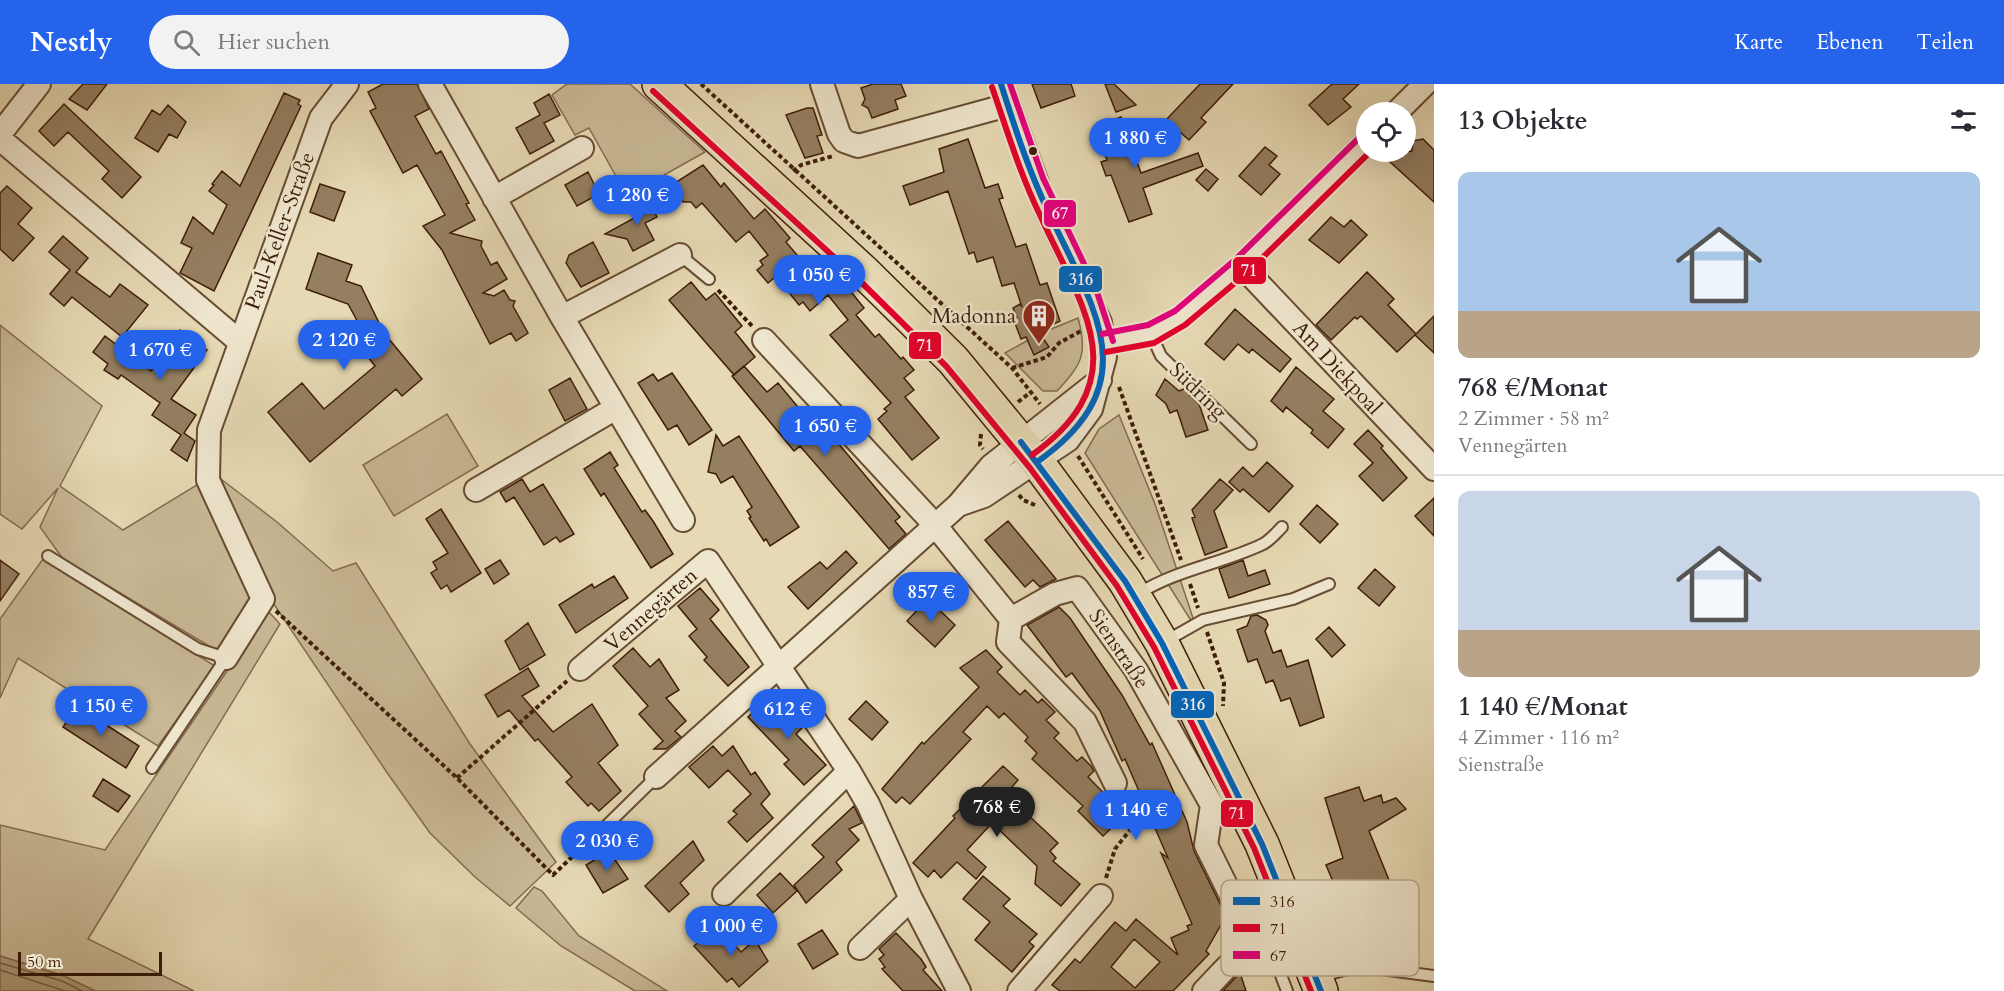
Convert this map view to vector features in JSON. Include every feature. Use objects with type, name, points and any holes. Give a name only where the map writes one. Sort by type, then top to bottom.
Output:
[{"type":"main road","points":[[658,84],[917,322],[953,360],[1029,452],[1134,596],[1162,643],[1262,844],[1277,880]]},
{"type":"street","points":[[0,134],[39,84]]},
{"type":"street","name":"Paul-Keller-Straße","points":[[263,599],[208,480],[209,430],[321,118],[347,84]]},
{"type":"street","points":[[430,84],[562,317],[683,520]]},
{"type":"street","points":[[656,777],[779,663],[797,652],[934,524],[958,505],[990,466],[1068,440],[1108,381],[1102,332],[1047,211],[1004,95],[858,146],[851,145],[839,134],[822,84]]},
{"type":"street","points":[[1407,102],[1425,84]]},
{"type":"street","points":[[0,139],[240,342]]},
{"type":"street","points":[[494,198],[582,148]]},
{"type":"street","points":[[1102,332],[1151,334],[1180,318],[1242,266],[1356,153]]},
{"type":"street","points":[[562,317],[680,255]]},
{"type":"street","name":"Am Diekpoal","points":[[1242,266],[1434,469]]},
{"type":"street","points":[[764,340],[934,524],[1011,619],[1008,642],[1085,722],[1115,783]]},
{"type":"street","points":[[1029,452],[1052,419],[1108,381]]},
{"type":"street","points":[[476,490],[616,408]]},
{"type":"street","name":"Vennegärten","points":[[580,669],[708,561],[779,663],[849,771],[868,804],[911,898],[959,991]]},
{"type":"street","name":"Sienstraße","points":[[1011,619],[1055,594],[1077,588],[1136,670],[1212,805],[1206,845],[1223,880]]},
{"type":"street","points":[[226,658],[263,599]]},
{"type":"street","points":[[724,894],[849,771]]},
{"type":"street","points":[[1019,991],[1101,896]]},
{"type":"street","points":[[860,948],[911,898]]},
{"type":"street","points":[[1204,991],[1221,973]]},
{"type":"lane","points":[[680,255],[708,279]]},
{"type":"lane","name":"Südring","points":[[1151,334],[1161,356],[1251,444]]},
{"type":"lane","points":[[1134,596],[1158,581],[1263,544],[1282,527]]},
{"type":"lane","points":[[48,556],[198,649],[226,658],[152,768]]},
{"type":"lane","points":[[1162,643],[1203,620],[1293,599],[1329,584]]},
{"type":"lane","points":[[604,828],[656,777]]},
{"type":"lane","points":[[1419,974],[1434,976]]},
{"type":"lane","points":[[1282,976],[1287,991]]},
{"type":"lane","points":[[1318,984],[1336,976]]},
{"type":"path","points":[[701,84],[1012,368],[1052,419]]},
{"type":"path","points":[[795,170],[801,165],[839,155],[851,145]]},
{"type":"path","points":[[708,279],[764,340]]},
{"type":"path","points":[[1012,368],[1047,357],[1059,343],[1102,332]]},
{"type":"path","points":[[1108,381],[1203,620],[1224,683],[1223,707]]},
{"type":"path","points":[[263,599],[457,778],[553,875],[604,828]]},
{"type":"path","points":[[457,778],[580,669]]},
{"type":"path","points":[[1101,896],[1115,849],[1137,821],[1115,783]]},
{"type":"shaded area","points":[[567,84],[630,84],[705,152],[627,196],[589,128],[575,135],[552,95]]},
{"type":"shaded area","points":[[1078,318],[1082,341],[1081,358],[1057,391],[1043,391],[1005,353],[1039,334]]},
{"type":"shaded area","points":[[0,325],[102,406],[60,486],[123,530],[200,483],[254,595],[219,652],[63,559],[40,527],[58,488],[22,529],[0,514]]},
{"type":"shaded area","points":[[447,414],[478,466],[394,516],[363,465]]},
{"type":"shaded area","points":[[1119,415],[1155,504],[1197,630],[1085,453],[1099,429]]},
{"type":"shaded area","points":[[213,473],[277,522],[333,571],[356,563],[470,744],[556,862],[510,906],[475,877],[430,833],[388,774],[269,597]]},
{"type":"shaded area","points":[[43,559],[215,666],[158,746],[18,658],[0,698],[0,619]]},
{"type":"shaded area","points":[[268,611],[280,624],[88,939],[194,991],[95,991],[64,976],[0,956],[0,825],[105,850]]},
{"type":"shaded area","points":[[534,887],[542,891],[579,936],[667,991],[635,991],[561,946],[516,908]]},
{"type":"water","points":[[0,956],[64,976],[95,991],[0,991]]},
{"type":"building","points":[[83,84],[107,84],[87,110],[69,99]]},
{"type":"building","points":[[383,84],[417,84],[429,109],[415,116],[436,154],[441,151],[469,203],[466,204],[475,220],[450,233],[482,241],[481,246],[491,265],[497,262],[507,279],[483,293],[494,296],[504,290],[510,300],[515,301],[513,306],[528,333],[516,341],[511,333],[490,344],[442,250],[423,226],[445,215],[417,165],[403,173],[370,111],[376,108],[368,92]]},
{"type":"building","points":[[873,84],[901,84],[906,96],[895,100],[898,109],[872,118],[868,108],[862,105],[865,99],[861,88]]},
{"type":"building","points":[[1032,84],[1071,84],[1075,96],[1041,108]]},
{"type":"building","points":[[1105,84],[1114,84],[1136,105],[1116,112]]},
{"type":"building","points":[[1200,84],[1233,84],[1201,118],[1206,122],[1189,140],[1166,120]]},
{"type":"building","points":[[1332,84],[1359,84],[1343,99],[1351,107],[1328,125],[1309,105]]},
{"type":"building","points":[[284,93],[300,100],[298,104],[301,106],[214,291],[180,273],[192,248],[181,243],[193,217],[213,234],[227,205],[209,191],[214,185],[212,184],[222,171],[240,186]]},
{"type":"building","points":[[549,94],[560,115],[544,123],[554,141],[530,154],[516,128],[540,115],[534,103]]},
{"type":"building","points":[[64,104],[141,177],[122,198],[102,179],[109,171],[68,132],[54,146],[39,131]]},
{"type":"building","points":[[168,105],[186,122],[177,138],[169,134],[158,152],[135,138],[152,110],[160,115]]},
{"type":"building","points":[[813,108],[822,135],[817,136],[823,153],[805,158],[786,115]]},
{"type":"building","points":[[1121,117],[1141,173],[1198,153],[1203,166],[1143,188],[1152,214],[1129,222],[1111,175],[1106,176],[1101,162],[1107,160],[1094,127]]},
{"type":"building","points":[[968,139],[985,188],[998,184],[1003,198],[999,199],[1016,247],[1026,244],[1040,285],[1047,283],[1060,321],[1038,331],[1049,347],[1034,355],[1026,337],[1021,339],[1013,318],[1017,317],[1013,308],[1020,304],[1022,307],[1014,283],[1002,286],[993,257],[977,262],[974,252],[969,254],[948,191],[910,205],[903,186],[944,172],[939,149]]},
{"type":"building","points":[[1423,139],[1434,150],[1434,202],[1390,162],[1416,162],[1416,140]]},
{"type":"building","points":[[1265,147],[1277,156],[1269,165],[1280,174],[1261,195],[1239,176]]},
{"type":"building","points":[[703,165],[721,187],[724,183],[754,219],[765,209],[790,238],[786,242],[807,267],[810,265],[832,290],[841,283],[852,293],[864,308],[856,315],[875,337],[879,334],[914,370],[904,378],[914,390],[905,397],[939,438],[912,460],[878,419],[887,411],[884,409],[891,403],[830,335],[848,320],[828,295],[810,311],[803,302],[799,305],[779,280],[774,278],[768,283],[757,270],[763,265],[760,261],[768,255],[749,231],[736,242],[702,203],[696,208],[691,202],[683,202],[675,183]]},
{"type":"building","points":[[1206,169],[1218,179],[1208,191],[1196,180]]},
{"type":"building","points":[[588,172],[599,194],[577,206],[565,185]]},
{"type":"building","points":[[320,184],[345,192],[334,221],[310,212]]},
{"type":"building","points":[[7,186],[32,208],[18,224],[34,238],[13,261],[0,249],[0,193]]},
{"type":"building","points":[[646,196],[657,217],[645,223],[654,240],[633,251],[627,239],[605,234],[638,216],[631,204]]},
{"type":"building","points":[[1331,217],[1344,227],[1351,220],[1367,235],[1339,263],[1309,240]]},
{"type":"building","points":[[63,236],[88,258],[76,272],[110,297],[120,284],[148,305],[122,337],[72,297],[64,306],[50,294],[70,270],[49,252]]},
{"type":"building","points":[[593,242],[609,273],[581,287],[566,263],[569,255]]},
{"type":"building","points":[[318,253],[352,265],[346,281],[361,286],[384,333],[422,379],[402,396],[396,389],[310,462],[268,412],[302,383],[324,409],[375,366],[360,347],[373,338],[365,335],[348,304],[306,289]]},
{"type":"building","points":[[1367,272],[1394,299],[1388,305],[1416,334],[1397,352],[1361,316],[1357,319],[1355,317],[1331,340],[1316,325]]},
{"type":"building","points":[[691,282],[706,300],[715,293],[742,326],[735,332],[755,357],[734,375],[669,300]]},
{"type":"building","points":[[1235,309],[1291,359],[1280,372],[1252,349],[1249,353],[1238,344],[1224,360],[1205,344]]},
{"type":"building","points":[[1434,316],[1434,353],[1415,335]]},
{"type":"building","points":[[180,330],[207,350],[171,399],[196,415],[184,433],[195,441],[187,461],[171,450],[181,435],[152,415],[160,403],[121,375],[118,379],[104,370],[108,364],[93,352],[105,336],[151,371]]},
{"type":"building","points":[[744,366],[767,392],[778,383],[821,435],[827,430],[900,517],[895,521],[906,534],[889,549],[800,446],[794,451],[732,376]]},
{"type":"building","points":[[1296,367],[1334,399],[1323,411],[1344,429],[1328,448],[1311,433],[1313,430],[1286,407],[1283,412],[1271,401]]},
{"type":"building","points":[[672,373],[712,430],[689,445],[677,425],[668,430],[638,383],[653,374],[658,381]]},
{"type":"building","points":[[570,378],[587,409],[565,421],[549,390]]},
{"type":"building","points":[[1165,379],[1179,391],[1184,389],[1199,404],[1208,430],[1186,437],[1177,410],[1170,413],[1166,404],[1156,395]]},
{"type":"building","points":[[1368,430],[1407,478],[1383,501],[1359,476],[1373,463],[1354,444]]},
{"type":"building","points":[[716,435],[723,446],[739,436],[799,527],[770,546],[766,539],[764,541],[749,518],[751,517],[747,511],[752,507],[733,476],[721,483],[716,474],[708,472]]},
{"type":"building","points":[[610,452],[618,465],[614,468],[642,512],[645,510],[653,521],[673,554],[651,568],[604,493],[601,496],[584,469]]},
{"type":"building","points":[[1267,462],[1293,486],[1269,512],[1243,489],[1240,492],[1229,482],[1243,467],[1253,477]]},
{"type":"building","points":[[522,479],[530,492],[543,484],[574,534],[560,542],[556,537],[544,545],[514,497],[506,502],[500,492]]},
{"type":"building","points":[[1220,479],[1233,490],[1214,511],[1227,547],[1205,555],[1192,518],[1195,517],[1192,510]]},
{"type":"building","points":[[1434,498],[1434,536],[1415,516]]},
{"type":"building","points":[[1317,505],[1338,524],[1320,543],[1300,524]]},
{"type":"building","points":[[441,509],[481,573],[451,592],[447,585],[441,589],[431,573],[437,569],[433,562],[448,553],[426,519]]},
{"type":"building","points":[[1008,521],[1056,579],[1040,587],[1033,580],[1025,587],[985,540]]},
{"type":"building","points":[[846,551],[857,563],[808,609],[788,587],[820,562],[827,569]]},
{"type":"building","points":[[0,560],[19,574],[0,601]]},
{"type":"building","points":[[500,560],[509,574],[494,584],[485,569]]},
{"type":"building","points":[[1243,560],[1248,576],[1265,570],[1270,584],[1229,598],[1219,569]]},
{"type":"building","points":[[1375,569],[1395,587],[1379,606],[1358,588]]},
{"type":"building","points":[[614,576],[628,598],[576,633],[559,605],[592,584],[594,588]]},
{"type":"building","points":[[700,588],[719,610],[710,619],[749,667],[728,686],[704,660],[707,657],[689,636],[697,629],[678,606]]},
{"type":"building","points":[[928,599],[955,625],[935,647],[907,621]]},
{"type":"building","points":[[1059,607],[1070,618],[1122,695],[1150,745],[1152,743],[1187,822],[1194,851],[1221,906],[1221,925],[1206,951],[1209,954],[1173,991],[1060,991],[1052,985],[1075,959],[1080,963],[1115,922],[1126,931],[1136,919],[1178,955],[1171,938],[1189,930],[1187,926],[1192,924],[1161,853],[1168,858],[1125,759],[1122,761],[1100,711],[1072,673],[1066,677],[1027,625]],"holes":[[[1134,939],[1160,962],[1135,988],[1111,967]]]},
{"type":"building","points":[[1257,615],[1266,620],[1268,625],[1265,631],[1273,653],[1281,650],[1287,667],[1308,660],[1324,717],[1300,726],[1290,698],[1281,701],[1273,680],[1266,683],[1257,659],[1248,662],[1237,630],[1247,626],[1251,616]]},
{"type":"building","points":[[528,623],[545,655],[520,670],[505,641]]},
{"type":"building","points":[[1329,627],[1345,645],[1332,657],[1316,639]]},
{"type":"building","points":[[633,648],[650,667],[659,659],[679,690],[666,698],[686,721],[675,731],[681,737],[666,749],[654,749],[663,741],[639,714],[648,706],[613,666]]},
{"type":"building","points":[[986,650],[1002,667],[997,672],[1020,695],[1025,690],[1038,703],[1042,699],[1055,712],[1046,720],[1059,733],[1054,738],[1077,761],[1082,757],[1091,766],[1094,771],[1088,777],[1125,815],[1103,836],[1078,811],[1083,806],[1032,759],[1037,753],[1025,741],[1028,737],[1004,713],[999,718],[987,706],[963,732],[971,739],[910,804],[902,797],[896,803],[882,789],[922,742],[924,744],[979,687],[960,668]]},
{"type":"building","points":[[528,668],[539,686],[522,696],[553,732],[592,704],[618,745],[598,763],[621,791],[599,811],[591,803],[588,806],[566,782],[572,777],[538,739],[535,741],[509,710],[498,717],[485,695]]},
{"type":"building","points":[[768,698],[785,716],[792,710],[803,727],[796,734],[826,765],[804,785],[784,764],[789,760],[748,717]]},
{"type":"building","points":[[866,701],[888,722],[872,740],[849,719]]},
{"type":"building","points":[[77,706],[139,746],[126,768],[63,727]]},
{"type":"building","points":[[713,746],[722,756],[733,746],[751,775],[755,772],[770,794],[761,804],[773,818],[747,842],[728,822],[737,814],[733,811],[751,794],[728,770],[709,788],[689,767]]},
{"type":"building","points":[[1003,766],[1018,780],[1012,787],[1020,794],[1013,801],[1058,843],[1050,851],[1056,858],[1053,861],[1080,884],[1061,906],[1035,884],[1037,866],[992,823],[967,850],[986,867],[976,879],[957,862],[941,878],[934,870],[928,877],[913,863],[955,818],[953,816]]},
{"type":"building","points":[[103,779],[130,796],[118,812],[93,796]]},
{"type":"building","points":[[1359,787],[1364,801],[1381,795],[1383,803],[1396,798],[1406,809],[1369,831],[1389,880],[1332,880],[1326,865],[1343,858],[1325,798]]},
{"type":"building","points":[[854,806],[862,823],[849,829],[859,840],[836,862],[842,870],[806,903],[794,885],[824,857],[812,845]]},
{"type":"building","points":[[693,841],[704,860],[680,883],[689,894],[669,912],[645,886]]},
{"type":"building","points":[[609,851],[628,879],[603,893],[586,865]]},
{"type":"building","points":[[780,873],[797,891],[773,913],[757,895]]},
{"type":"building","points":[[983,876],[1010,899],[1003,906],[1037,934],[1029,942],[1034,946],[1012,972],[975,940],[990,922],[963,899]]},
{"type":"building","points":[[720,929],[741,952],[755,940],[768,961],[739,987],[732,978],[727,982],[694,946],[708,933],[711,937]]},
{"type":"building","points":[[822,930],[838,954],[813,969],[798,944]]},
{"type":"building","points":[[896,933],[921,959],[926,967],[923,970],[942,991],[903,991],[882,969],[885,967],[879,959],[884,955],[879,949]]},
{"type":"building","points":[[1241,976],[1246,991],[1223,991],[1234,979]]},
{"type":"transit line","name":"316","points":[[1001,84],[1035,182],[1095,314],[1102,344],[1102,374],[1092,403],[1072,433],[1037,462]]},
{"type":"transit line","name":"67","points":[[1010,84],[1043,178],[1096,289],[1113,341]]},
{"type":"transit line","name":"71","points":[[992,87],[1026,184],[1072,281],[1092,341],[1093,370],[1084,398],[1065,426],[1032,455]]},
{"type":"transit line","name":"71","points":[[653,91],[859,280],[946,366],[1030,468],[1117,586],[1154,647],[1254,848],[1267,880]]},
{"type":"transit line","name":"67","points":[[1102,334],[1148,325],[1175,311],[1236,259],[1356,141]]},
{"type":"transit line","name":"71","points":[[1106,352],[1154,343],[1185,325],[1248,272],[1360,162]]},
{"type":"transit line","name":"316","points":[[1021,442],[1125,581],[1162,643],[1262,844],[1276,880]]},
{"type":"transit line","name":"71","points":[[1305,976],[1311,991]]},
{"type":"transit line","name":"316","points":[[1315,976],[1321,991]]},
{"type":"place","name":"Madonna","points":[[1039,345]]}]
